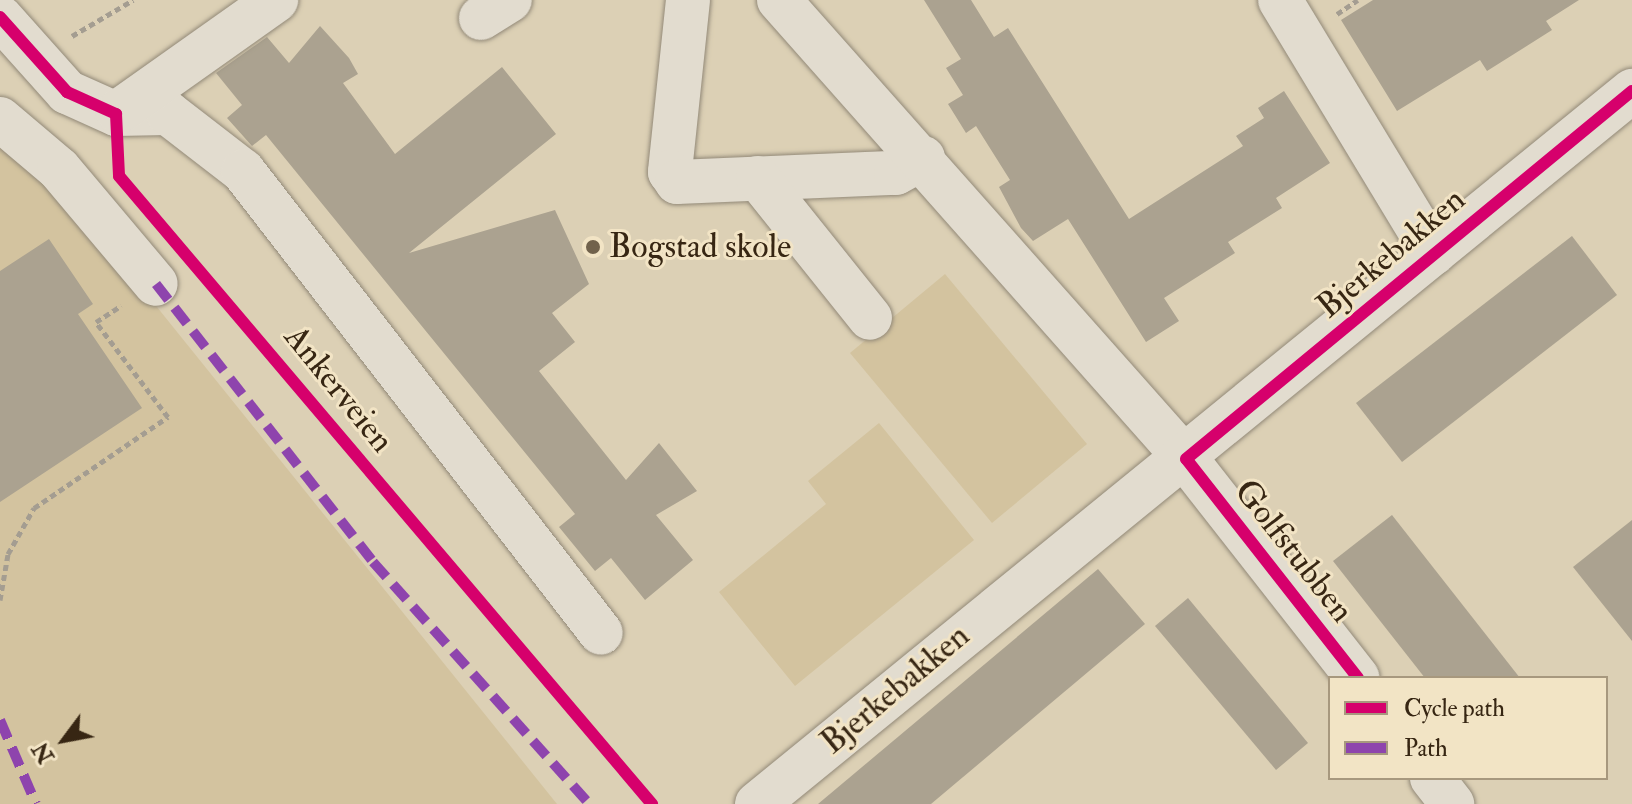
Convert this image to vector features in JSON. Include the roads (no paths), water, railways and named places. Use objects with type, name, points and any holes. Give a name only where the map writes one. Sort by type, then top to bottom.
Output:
[{"type":"street","points":[[116,114],[276,0]]},
{"type":"street","points":[[688,0],[670,172],[677,182],[896,173],[923,158]]},
{"type":"street","points":[[779,0],[923,158],[1186,459]]},
{"type":"street","name":"Bjerkebakken","points":[[1280,0],[1433,253]]},
{"type":"street","points":[[0,17],[33,59],[67,92],[116,114],[168,113],[243,171],[601,633]]},
{"type":"street","points":[[0,100],[33,59]]},
{"type":"street","name":"Bjerkebakken","points":[[757,804],[1006,596],[1186,459],[1632,91]]},
{"type":"street","points":[[0,119],[59,169],[156,284]]},
{"type":"street","points":[[758,178],[870,318]]},
{"type":"street","name":"Golfstubben","points":[[1186,459],[1356,676]]},
{"type":"street","points":[[1434,780],[1452,804]]},
{"type":"place","name":"Bogstad skole","points":[[593,247]]}]
